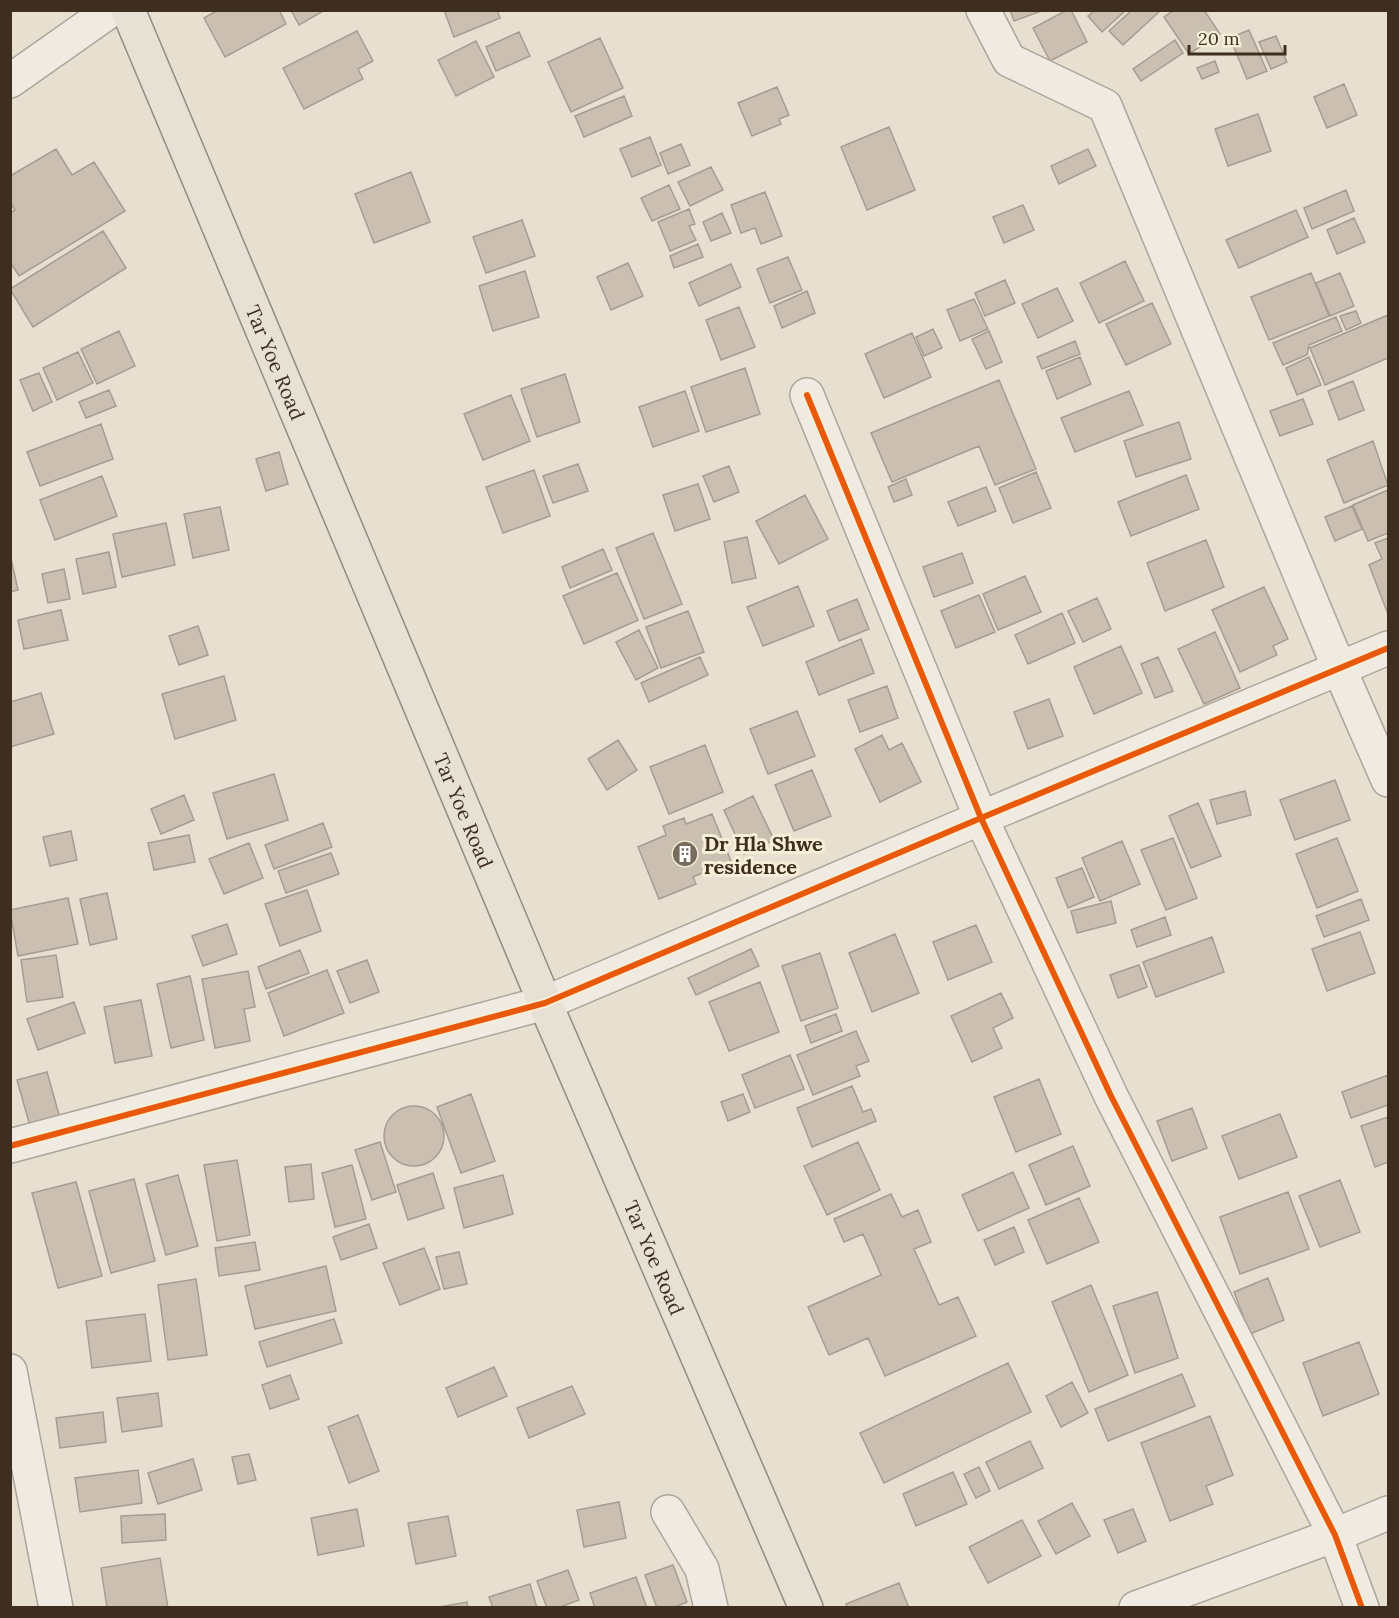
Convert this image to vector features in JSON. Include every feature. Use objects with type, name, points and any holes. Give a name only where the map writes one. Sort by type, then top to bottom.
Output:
[{"type":"main road","name":"Tar Yoe Road","points":[[128,10],[545,1003],[806,1608]]},
{"type":"street","points":[[10,81],[111,10]]},
{"type":"street","points":[[983,10],[1009,60],[1105,106],[1339,668],[1389,780]]},
{"type":"street","points":[[807,395],[981,818],[1111,1096],[1335,1535],[1362,1608]]},
{"type":"street","points":[[10,1146],[545,1003],[1389,648]]},
{"type":"street","points":[[10,1371],[56,1608]]},
{"type":"street","points":[[668,1512],[702,1569],[711,1608]]},
{"type":"street","points":[[1136,1608],[1389,1513]]},
{"type":"building","points":[[218,10],[279,10],[286,24],[225,57],[204,18]]},
{"type":"building","points":[[291,10],[325,10],[299,25]]},
{"type":"building","points":[[444,10],[497,10],[500,18],[454,37]]},
{"type":"building","points":[[1010,10],[1044,10],[1014,21]]},
{"type":"building","points":[[1071,10],[1087,42],[1050,61],[1033,28]]},
{"type":"building","points":[[1095,10],[1126,10],[1102,32],[1088,16]]},
{"type":"building","points":[[1132,10],[1161,10],[1123,45],[1109,31]]},
{"type":"building","points":[[1174,10],[1204,10],[1220,34],[1189,54],[1164,17]]},
{"type":"building","points":[[1249,30],[1267,71],[1247,79],[1230,38]]},
{"type":"building","points":[[357,31],[373,61],[358,69],[363,79],[304,109],[283,68]]},
{"type":"building","points":[[519,32],[530,56],[496,71],[486,47]]},
{"type":"building","points":[[1276,36],[1287,62],[1271,69],[1259,42]]},
{"type":"building","points":[[600,38],[623,88],[571,112],[548,62]]},
{"type":"building","points":[[1175,40],[1183,53],[1141,81],[1133,69]]},
{"type":"building","points":[[476,41],[494,77],[456,96],[438,60]]},
{"type":"building","points":[[1215,61],[1219,72],[1202,79],[1197,68]]},
{"type":"building","points":[[1344,84],[1357,115],[1327,128],[1314,97]]},
{"type":"building","points":[[777,87],[789,115],[779,119],[781,124],[752,136],[738,103]]},
{"type":"building","points":[[624,96],[632,116],[584,137],[575,116]]},
{"type":"building","points":[[1258,114],[1271,151],[1228,166],[1215,129]]},
{"type":"building","points":[[889,127],[915,190],[867,210],[841,147]]},
{"type":"building","points":[[650,137],[661,165],[632,177],[620,149]]},
{"type":"building","points":[[681,144],[690,165],[668,174],[660,153]]},
{"type":"building","points":[[56,149],[72,175],[94,162],[125,211],[19,276],[10,262],[10,213],[15,210],[10,202],[10,176]]},
{"type":"building","points":[[1088,149],[1096,166],[1059,184],[1051,166]]},
{"type":"building","points":[[711,167],[723,190],[690,206],[678,182]]},
{"type":"building","points":[[411,172],[430,222],[374,243],[355,194]]},
{"type":"building","points":[[669,185],[680,209],[652,221],[641,198]]},
{"type":"building","points":[[1346,190],[1354,211],[1312,229],[1304,208]]},
{"type":"building","points":[[765,192],[782,236],[761,244],[755,228],[741,233],[731,205]]},
{"type":"building","points":[[1023,205],[1034,230],[1004,243],[993,217]]},
{"type":"building","points":[[689,209],[695,224],[689,226],[696,240],[670,251],[658,222]]},
{"type":"building","points":[[1296,210],[1308,237],[1239,268],[1226,240]]},
{"type":"building","points":[[722,213],[731,233],[711,241],[703,222]]},
{"type":"building","points":[[1354,218],[1365,242],[1337,254],[1327,230]]},
{"type":"building","points":[[522,220],[535,256],[486,273],[473,237]]},
{"type":"building","points":[[103,231],[126,268],[33,327],[10,289]]},
{"type":"building","points":[[698,244],[703,257],[674,268],[670,256]]},
{"type":"building","points":[[788,257],[802,290],[770,303],[757,269]]},
{"type":"building","points":[[1125,261],[1144,301],[1099,323],[1080,283]]},
{"type":"building","points":[[628,263],[643,296],[611,310],[597,277]]},
{"type":"building","points":[[731,264],[741,287],[699,306],[689,283]]},
{"type":"building","points":[[525,271],[539,317],[493,331],[479,286]]},
{"type":"building","points":[[1311,273],[1329,316],[1269,340],[1251,297]]},
{"type":"building","points":[[1340,273],[1354,306],[1330,316],[1316,283]]},
{"type":"building","points":[[1005,280],[1015,303],[985,316],[975,293]]},
{"type":"building","points":[[1057,288],[1073,321],[1038,338],[1022,304]]},
{"type":"building","points":[[807,291],[815,313],[782,328],[774,306]]},
{"type":"building","points":[[974,299],[988,329],[960,341],[947,310]]},
{"type":"building","points":[[1152,303],[1171,344],[1126,365],[1106,324]]},
{"type":"building","points":[[739,307],[755,347],[721,360],[706,320]]},
{"type":"building","points":[[1356,311],[1361,323],[1346,330],[1340,316]]},
{"type":"building","points":[[1388,315],[1388,358],[1325,385],[1310,348]]},
{"type":"building","points":[[1336,317],[1342,331],[1309,345],[1307,355],[1283,365],[1273,343]]},
{"type":"building","points":[[933,329],[942,348],[924,356],[916,337]]},
{"type":"building","points":[[119,331],[135,366],[97,384],[81,349]]},
{"type":"building","points":[[989,331],[1002,362],[986,369],[972,339]]},
{"type":"building","points":[[912,333],[931,377],[884,398],[865,354]]},
{"type":"building","points":[[1075,341],[1080,354],[1042,369],[1037,357]]},
{"type":"building","points":[[78,352],[93,383],[57,400],[43,368]]},
{"type":"building","points":[[1080,357],[1091,384],[1057,399],[1046,371]]},
{"type":"building","points":[[1309,357],[1321,385],[1297,395],[1286,368]]},
{"type":"building","points":[[745,368],[760,414],[706,432],[691,387]]},
{"type":"building","points":[[39,373],[52,402],[33,411],[20,380]]},
{"type":"building","points":[[565,374],[580,422],[537,437],[521,389]]},
{"type":"building","points":[[999,380],[1036,469],[995,485],[979,446],[892,482],[871,433]]},
{"type":"building","points":[[1353,381],[1364,410],[1339,420],[1328,391]]},
{"type":"building","points":[[109,390],[116,406],[86,418],[79,402]]},
{"type":"building","points":[[685,391],[699,431],[653,447],[639,407]]},
{"type":"building","points":[[1129,391],[1143,425],[1075,452],[1061,418]]},
{"type":"building","points":[[511,395],[530,441],[483,460],[464,414]]},
{"type":"building","points":[[1303,399],[1313,424],[1280,436],[1270,411]]},
{"type":"building","points":[[1179,422],[1191,459],[1136,477],[1124,441]]},
{"type":"building","points":[[101,424],[113,459],[40,486],[27,452]]},
{"type":"building","points":[[1373,441],[1388,485],[1344,503],[1327,460]]},
{"type":"building","points":[[279,452],[288,484],[266,491],[256,459]]},
{"type":"building","points":[[578,464],[588,491],[553,503],[543,476]]},
{"type":"building","points":[[729,466],[739,492],[714,502],[703,476]]},
{"type":"building","points":[[534,470],[550,516],[503,533],[486,487]]},
{"type":"building","points":[[1036,472],[1051,508],[1013,523],[999,488]]},
{"type":"building","points":[[1186,475],[1199,509],[1131,536],[1118,502]]},
{"type":"building","points":[[102,476],[117,516],[55,540],[40,500]]},
{"type":"building","points":[[906,479],[912,495],[894,502],[888,487]]},
{"type":"building","points":[[698,484],[710,519],[675,531],[663,495]]},
{"type":"building","points":[[986,487],[996,511],[958,526],[948,502]]},
{"type":"building","points":[[1388,490],[1388,533],[1368,541],[1353,505]]},
{"type":"building","points":[[805,495],[828,539],[779,564],[756,521]]},
{"type":"building","points":[[1352,506],[1362,529],[1335,541],[1325,517]]},
{"type":"building","points":[[220,507],[229,550],[193,558],[184,514]]},
{"type":"building","points":[[166,523],[175,565],[122,577],[113,534]]},
{"type":"building","points":[[653,533],[682,604],[644,619],[616,548]]},
{"type":"building","points":[[747,537],[756,578],[732,583],[724,542]]},
{"type":"building","points":[[1388,538],[1388,614],[1369,565],[1382,559],[1375,543]]},
{"type":"building","points":[[1206,540],[1224,587],[1165,611],[1147,563]]},
{"type":"building","points":[[603,549],[612,570],[570,588],[562,567]]},
{"type":"building","points":[[109,552],[116,587],[83,594],[76,559]]},
{"type":"building","points":[[962,553],[973,583],[934,597],[923,567]]},
{"type":"building","points":[[10,554],[18,590],[10,592]]},
{"type":"building","points":[[64,569],[70,599],[48,603],[42,574]]},
{"type":"building","points":[[617,573],[638,620],[584,644],[563,596]]},
{"type":"building","points":[[1025,576],[1041,612],[998,630],[983,594]]},
{"type":"building","points":[[798,586],[814,626],[763,646],[747,607]]},
{"type":"building","points":[[1264,587],[1288,639],[1273,646],[1277,655],[1240,672],[1212,610]]},
{"type":"building","points":[[979,595],[995,632],[956,648],[941,611]]},
{"type":"building","points":[[1097,598],[1111,629],[1083,642],[1068,611]]},
{"type":"building","points":[[857,599],[869,629],[839,641],[827,611]]},
{"type":"building","points":[[61,610],[68,640],[24,649],[18,620]]},
{"type":"building","points":[[688,611],[704,652],[661,668],[646,627]]},
{"type":"building","points":[[1062,613],[1075,643],[1028,664],[1015,635]]},
{"type":"building","points":[[198,626],[208,655],[179,665],[169,636]]},
{"type":"building","points":[[639,630],[658,668],[636,680],[616,642]]},
{"type":"building","points":[[1215,632],[1240,688],[1204,704],[1178,649]]},
{"type":"building","points":[[861,639],[874,673],[819,695],[806,662]]},
{"type":"building","points":[[1121,646],[1142,693],[1094,714],[1074,667]]},
{"type":"building","points":[[700,657],[708,675],[649,702],[641,683]]},
{"type":"building","points":[[1158,657],[1173,691],[1155,698],[1141,664]]},
{"type":"building","points":[[224,676],[236,720],[175,739],[162,694]]},
{"type":"building","points":[[887,686],[898,718],[860,732],[848,700]]},
{"type":"building","points":[[41,693],[54,734],[10,747],[10,702]]},
{"type":"building","points":[[1049,699],[1063,736],[1028,749],[1014,712]]},
{"type":"building","points":[[797,711],[815,756],[768,774],[750,729]]},
{"type":"building","points":[[882,735],[889,750],[902,743],[921,782],[880,802],[855,749]]},
{"type":"building","points":[[618,740],[637,770],[607,790],[588,759]]},
{"type":"building","points":[[705,745],[723,792],[669,814],[650,767]]},
{"type":"building","points":[[812,770],[831,816],[794,831],[775,785]]},
{"type":"building","points":[[274,774],[288,820],[227,839],[213,793]]},
{"type":"building","points":[[1335,780],[1350,820],[1295,840],[1280,800]]},
{"type":"building","points":[[1245,791],[1251,815],[1217,824],[1210,800]]},
{"type":"building","points":[[184,795],[194,820],[161,834],[151,809]]},
{"type":"building","points":[[753,796],[774,840],[744,854],[724,810]]},
{"type":"building","points":[[1198,803],[1221,856],[1191,868],[1169,816]]},
{"type":"building","name":"Dr Hla Shwe residence","points":[[712,814],[731,861],[693,877],[696,884],[659,899],[638,847],[666,835],[663,826],[684,818],[686,824]]},
{"type":"building","points":[[323,823],[332,847],[274,869],[265,845]]},
{"type":"building","points":[[71,831],[77,860],[50,866],[43,837]]},
{"type":"building","points":[[189,835],[195,862],[154,870],[148,843]]},
{"type":"building","points":[[1173,838],[1197,898],[1166,910],[1141,850]]},
{"type":"building","points":[[1337,838],[1358,891],[1317,908],[1296,854]]},
{"type":"building","points":[[1122,841],[1140,884],[1100,901],[1082,858]]},
{"type":"building","points":[[249,843],[263,878],[224,894],[209,859]]},
{"type":"building","points":[[331,853],[339,874],[286,893],[278,871]]},
{"type":"building","points":[[1082,868],[1094,897],[1068,908],[1056,878]]},
{"type":"building","points":[[307,890],[321,931],[280,946],[265,904]]},
{"type":"building","points":[[107,893],[117,939],[90,945],[80,899]]},
{"type":"building","points":[[68,898],[78,944],[18,956],[10,910]]},
{"type":"building","points":[[1361,899],[1369,920],[1324,937],[1316,916]]},
{"type":"building","points":[[1111,901],[1116,923],[1077,933],[1071,911]]},
{"type":"building","points":[[1165,917],[1171,935],[1137,947],[1131,930]]},
{"type":"building","points":[[227,924],[237,954],[203,966],[192,936]]},
{"type":"building","points":[[976,925],[992,962],[948,980],[933,942]]},
{"type":"building","points":[[1360,932],[1375,973],[1327,991],[1312,949]]},
{"type":"building","points":[[895,934],[919,993],[872,1012],[849,953]]},
{"type":"building","points":[[1212,937],[1224,972],[1156,997],[1143,962]]},
{"type":"building","points":[[751,949],[759,966],[696,995],[688,978]]},
{"type":"building","points":[[300,950],[309,973],[266,989],[258,967]]},
{"type":"building","points":[[820,953],[838,1008],[801,1021],[782,966]]},
{"type":"building","points":[[56,955],[63,997],[27,1002],[21,960]]},
{"type":"building","points":[[367,960],[379,992],[350,1003],[337,971]]},
{"type":"building","points":[[1139,965],[1147,987],[1118,998],[1110,975]]},
{"type":"building","points":[[327,970],[344,1013],[284,1036],[268,993]]},
{"type":"building","points":[[248,971],[255,1007],[244,1009],[250,1041],[215,1048],[202,979]]},
{"type":"building","points":[[190,976],[204,1040],[171,1048],[157,984]]},
{"type":"building","points":[[760,982],[779,1032],[729,1051],[709,1002]]},
{"type":"building","points":[[1001,993],[1013,1018],[993,1028],[1002,1048],[972,1062],[951,1016]]},
{"type":"building","points":[[141,1000],[152,1056],[115,1063],[104,1007]]},
{"type":"building","points":[[74,1002],[85,1033],[38,1050],[27,1019]]},
{"type":"building","points":[[836,1014],[842,1031],[811,1043],[805,1026]]},
{"type":"building","points":[[856,1031],[869,1061],[856,1066],[860,1076],[813,1095],[797,1055]]},
{"type":"building","points":[[790,1055],[804,1089],[755,1108],[742,1075]]},
{"type":"building","points":[[47,1072],[60,1118],[30,1126],[17,1080]]},
{"type":"building","points":[[1388,1075],[1388,1105],[1351,1118],[1342,1092]]},
{"type":"building","points":[[1039,1079],[1061,1134],[1016,1152],[994,1097]]},
{"type":"building","points":[[852,1086],[863,1112],[871,1109],[876,1121],[812,1147],[797,1108]]},
{"type":"building","points":[[471,1094],[495,1161],[461,1173],[437,1107]]},
{"type":"building","points":[[743,1094],[750,1112],[728,1121],[721,1102]]},
{"type":"building","points":[[414,1106],[431,1111],[439,1119],[444,1136],[439,1153],[431,1161],[414,1166],[397,1161],[389,1153],[384,1136],[389,1119],[397,1111]]},
{"type":"building","points":[[1192,1108],[1207,1148],[1172,1161],[1157,1121]]},
{"type":"building","points":[[1280,1114],[1297,1157],[1239,1179],[1222,1136]]},
{"type":"building","points":[[1388,1117],[1388,1162],[1375,1167],[1361,1126]]},
{"type":"building","points":[[380,1142],[396,1192],[372,1200],[355,1150]]},
{"type":"building","points":[[858,1142],[880,1190],[827,1215],[804,1166]]},
{"type":"building","points":[[1073,1146],[1090,1186],[1046,1205],[1029,1165]]},
{"type":"building","points":[[237,1160],[250,1235],[217,1241],[204,1165]]},
{"type":"building","points":[[311,1164],[314,1199],[289,1202],[285,1167]]},
{"type":"building","points":[[352,1165],[366,1219],[335,1227],[322,1173]]},
{"type":"building","points":[[1013,1172],[1029,1208],[978,1231],[962,1195]]},
{"type":"building","points":[[433,1173],[444,1208],[408,1220],[397,1185]]},
{"type":"building","points":[[178,1175],[198,1246],[166,1255],[146,1184]]},
{"type":"building","points":[[503,1175],[513,1214],[464,1228],[454,1188]]},
{"type":"building","points":[[134,1179],[155,1261],[111,1273],[89,1191]]},
{"type":"building","points":[[1340,1180],[1360,1232],[1320,1247],[1299,1196]]},
{"type":"building","points":[[76,1182],[102,1276],[58,1288],[32,1193]]},
{"type":"building","points":[[1288,1192],[1309,1249],[1240,1274],[1220,1217]]},
{"type":"building","points":[[891,1194],[902,1217],[918,1210],[931,1242],[914,1249],[939,1305],[958,1297],[976,1336],[885,1376],[868,1338],[829,1355],[808,1307],[881,1275],[863,1234],[844,1242],[834,1219]]},
{"type":"building","points":[[1079,1198],[1099,1242],[1047,1264],[1028,1220]]},
{"type":"building","points":[[369,1224],[377,1248],[341,1260],[333,1237]]},
{"type":"building","points":[[1014,1227],[1024,1252],[995,1265],[984,1240]]},
{"type":"building","points":[[255,1242],[260,1270],[219,1276],[215,1248]]},
{"type":"building","points":[[424,1248],[440,1289],[400,1305],[383,1263]]},
{"type":"building","points":[[459,1252],[467,1284],[444,1289],[436,1257]]},
{"type":"building","points":[[326,1266],[336,1311],[255,1329],[245,1286]]},
{"type":"building","points":[[1268,1278],[1284,1320],[1250,1334],[1234,1292]]},
{"type":"building","points":[[196,1279],[207,1355],[168,1360],[158,1285]]},
{"type":"building","points":[[1091,1285],[1128,1375],[1089,1392],[1052,1302]]},
{"type":"building","points":[[1157,1292],[1178,1358],[1135,1373],[1113,1306]]},
{"type":"building","points":[[145,1314],[151,1361],[92,1368],[86,1321]]},
{"type":"building","points":[[334,1319],[342,1343],[267,1367],[259,1342]]},
{"type":"building","points":[[1359,1342],[1379,1394],[1323,1416],[1303,1363]]},
{"type":"building","points":[[1008,1363],[1031,1412],[884,1483],[860,1433]]},
{"type":"building","points":[[494,1367],[507,1396],[458,1417],[446,1388]]},
{"type":"building","points":[[1182,1374],[1195,1406],[1108,1441],[1095,1409]]},
{"type":"building","points":[[290,1375],[299,1399],[270,1409],[262,1385]]},
{"type":"building","points":[[1072,1382],[1088,1413],[1061,1427],[1046,1396]]},
{"type":"building","points":[[572,1386],[585,1414],[529,1438],[517,1408]]},
{"type":"building","points":[[158,1393],[162,1426],[122,1432],[117,1398]]},
{"type":"building","points":[[103,1412],[106,1442],[60,1448],[56,1418]]},
{"type":"building","points":[[358,1415],[379,1471],[349,1483],[328,1427]]},
{"type":"building","points":[[1210,1416],[1233,1475],[1206,1486],[1213,1504],[1170,1521],[1141,1443]]},
{"type":"building","points":[[1030,1441],[1043,1468],[999,1489],[986,1462]]},
{"type":"building","points":[[249,1454],[256,1480],[238,1484],[232,1457]]},
{"type":"building","points":[[193,1459],[202,1490],[158,1504],[148,1473]]},
{"type":"building","points":[[979,1467],[990,1491],[976,1498],[964,1474]]},
{"type":"building","points":[[138,1470],[142,1503],[80,1512],[75,1478]]},
{"type":"building","points":[[953,1472],[967,1504],[916,1526],[903,1494]]},
{"type":"building","points":[[619,1502],[626,1538],[584,1547],[577,1510]]},
{"type":"building","points":[[1072,1503],[1090,1536],[1056,1554],[1038,1521]]},
{"type":"building","points":[[357,1509],[364,1546],[318,1555],[311,1518]]},
{"type":"building","points":[[1133,1509],[1146,1541],[1118,1553],[1104,1520]]},
{"type":"building","points":[[165,1514],[166,1540],[122,1543],[121,1516]]},
{"type":"building","points":[[448,1516],[456,1556],[416,1564],[408,1523]]},
{"type":"building","points":[[1022,1520],[1041,1556],[988,1583],[969,1547]]},
{"type":"building","points":[[160,1558],[168,1608],[107,1608],[101,1568]]},
{"type":"building","points":[[673,1565],[687,1602],[673,1608],[657,1608],[645,1575]]},
{"type":"building","points":[[568,1570],[579,1600],[558,1608],[547,1608],[537,1581]]},
{"type":"building","points":[[636,1577],[647,1608],[595,1608],[590,1593]]},
{"type":"building","points":[[899,1583],[909,1608],[848,1608],[846,1604]]},
{"type":"building","points":[[530,1584],[537,1608],[493,1608],[489,1597]]},
{"type":"building","points":[[467,1602],[468,1608],[433,1608]]},
{"type":"cycle path","points":[[807,395],[981,818],[1111,1096],[1335,1535],[1362,1608]]},
{"type":"cycle path","points":[[10,1146],[545,1003],[1388,648]]},
{"type":"place","name":"Dr Hla Shwe residence","points":[[685,854]]}]
